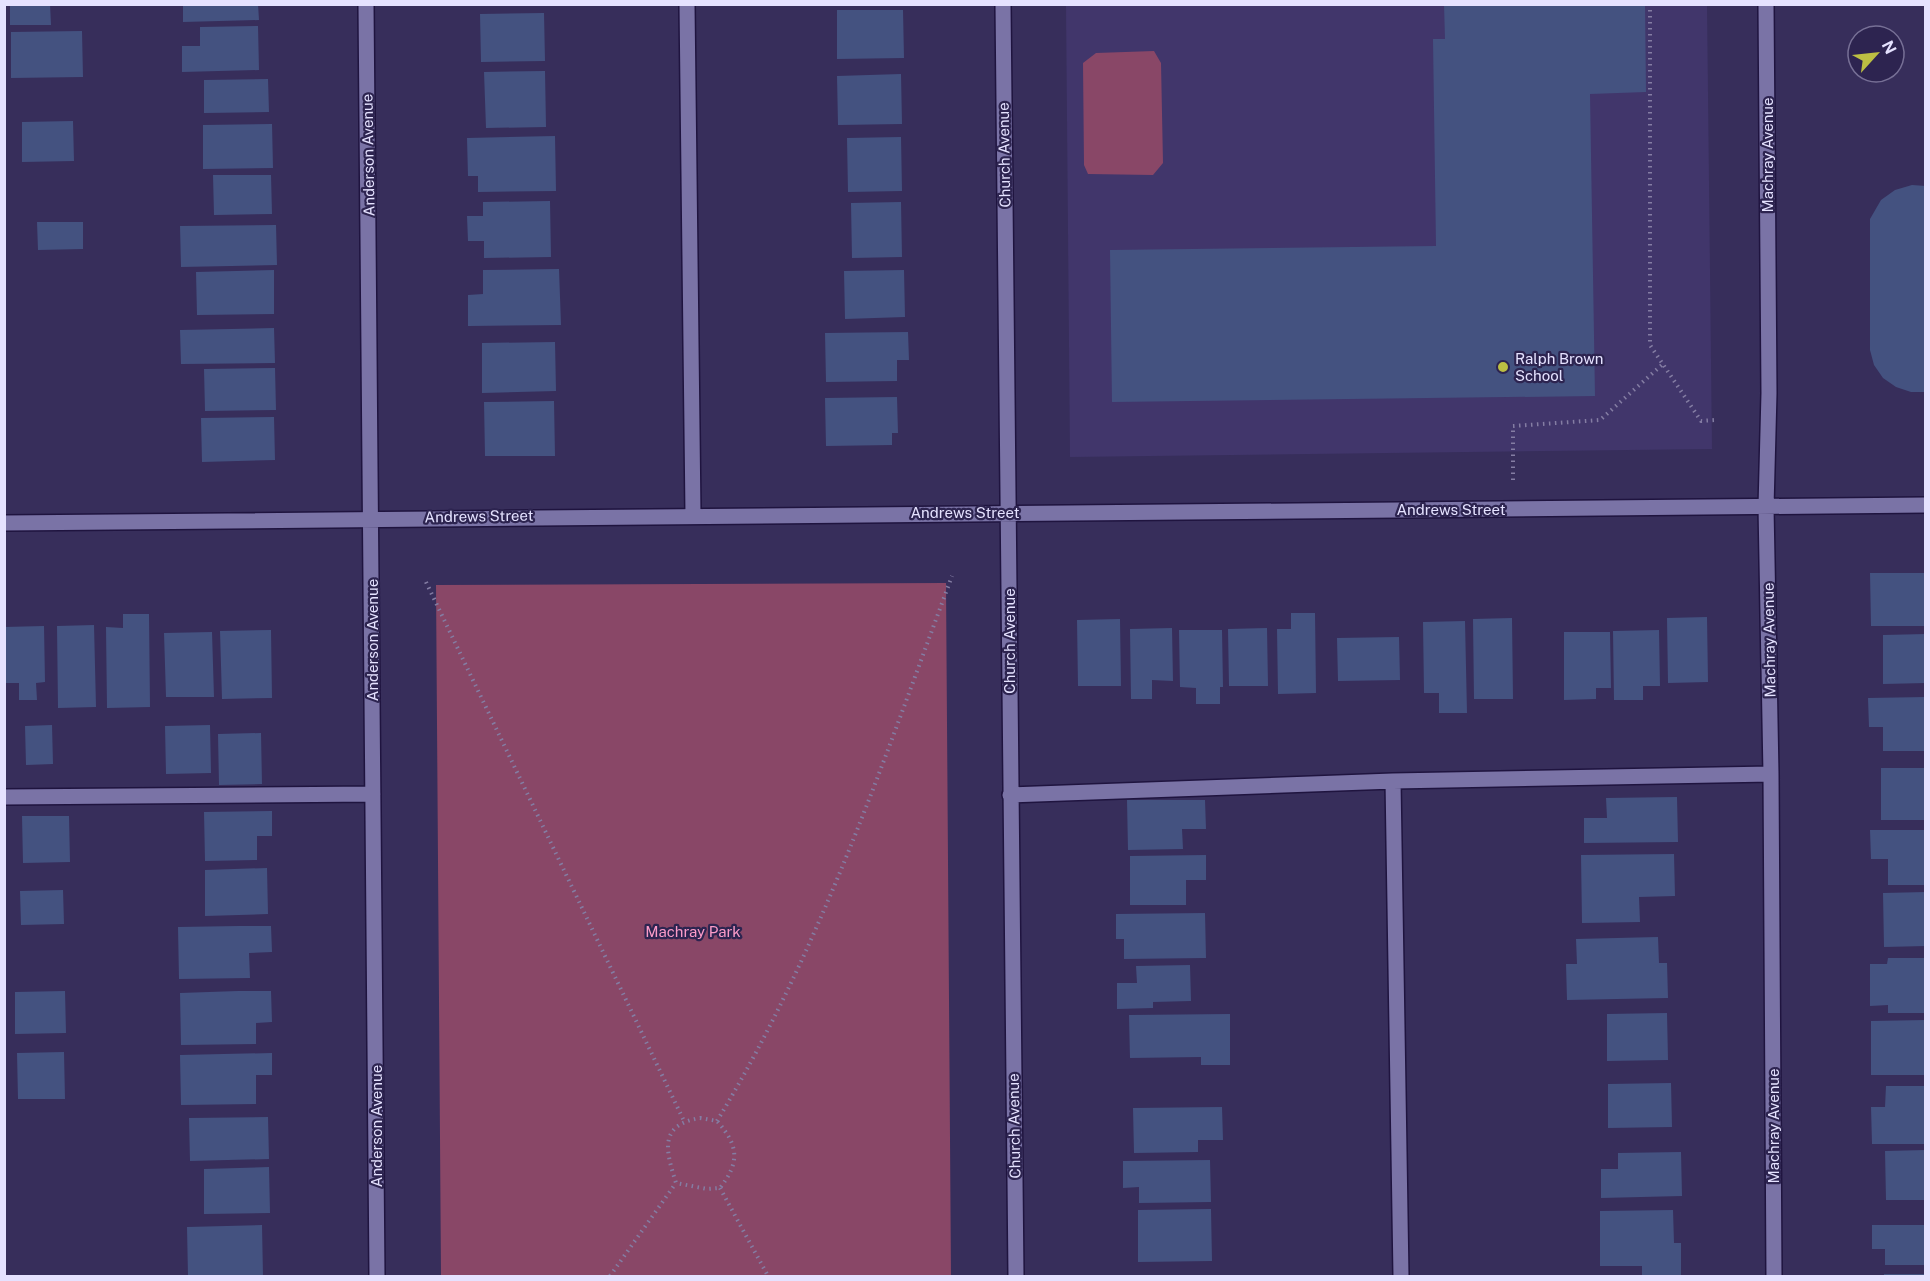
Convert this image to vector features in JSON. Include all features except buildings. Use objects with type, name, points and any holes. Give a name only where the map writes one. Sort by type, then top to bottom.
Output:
[{"type":"street","name":"Anderson Avenue","points":[[366,4],[377,1276]]},
{"type":"street","points":[[687,4],[693,514]]},
{"type":"street","name":"Church Avenue","points":[[1003,4],[1016,1276]]},
{"type":"street","name":"Machray Avenue","points":[[1766,4],[1768,393],[1766,507],[1771,774],[1774,1276]]},
{"type":"street","name":"Andrews Street","points":[[4,523],[371,517],[1926,505]]},
{"type":"street","points":[[1010,795],[1392,781],[1771,774]]},
{"type":"street","points":[[1392,781],[1401,1276]]},
{"type":"street","points":[[4,797],[373,794]]},
{"type":"path","points":[[1650,4],[1650,345],[1701,421],[1715,420]]},
{"type":"path","points":[[1513,509],[1513,426],[1600,420],[1663,364]]},
{"type":"path","points":[[717,1121],[753,1061],[837,885],[952,576]]},
{"type":"path","points":[[426,582],[684,1121]]},
{"type":"path","points":[[676,1183],[666,1147],[671,1131],[684,1121],[700,1119],[717,1121],[730,1136],[735,1152],[734,1168],[720,1188]]},
{"type":"path","points":[[676,1183],[707,1189],[720,1188]]},
{"type":"path","points":[[610,1276],[676,1183]]},
{"type":"path","points":[[720,1188],[768,1276]]},
{"type":"shaded area","points":[[1066,5],[1707,5],[1712,449],[1070,457]]},
{"type":"green space","points":[[1154,51],[1161,63],[1163,163],[1153,175],[1088,174],[1084,165],[1083,63],[1096,53]]},
{"type":"green space","name":"Machray Park","points":[[946,583],[951,1276],[441,1276],[436,585]]},
{"type":"place","name":"Ralph Brown School","points":[[1503,367]]}]
